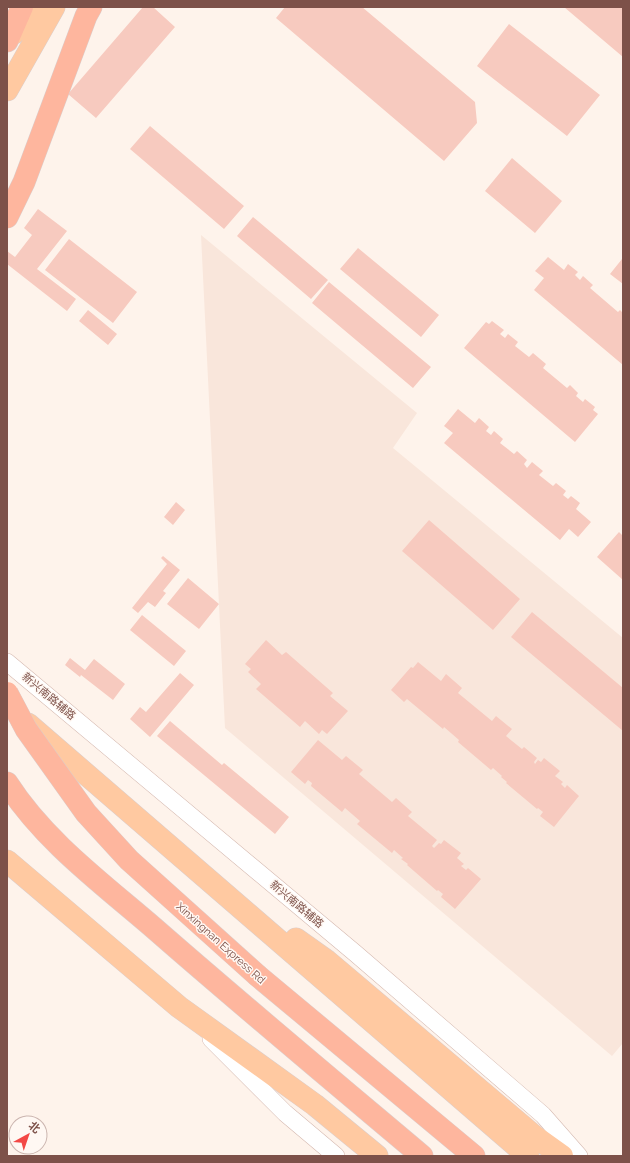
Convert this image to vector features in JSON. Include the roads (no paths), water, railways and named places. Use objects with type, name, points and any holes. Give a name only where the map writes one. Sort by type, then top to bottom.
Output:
[{"type":"highway","points":[[7,42],[22,7]]},
{"type":"highway","points":[[7,217],[24,182],[86,16],[91,7]]},
{"type":"highway","name":"Xinxingnan Express Rd","points":[[7,693],[26,729],[86,813],[129,860],[258,976],[474,1156]]},
{"type":"highway","points":[[7,783],[16,797],[57,844],[239,1002],[422,1156]]},
{"type":"main road","points":[[7,42],[34,7]]},
{"type":"main road","points":[[7,90],[54,7]]},
{"type":"main road","points":[[7,706],[528,1156]]},
{"type":"main road","points":[[183,858],[327,961],[534,1136],[562,1156]]},
{"type":"main road","points":[[7,861],[179,1007],[315,1105],[377,1156]]},
{"type":"street","name":"新兴南路辅路","points":[[7,662],[355,953],[543,1115],[579,1156]]},
{"type":"street","points":[[179,1007],[285,1113],[336,1156]]}]
